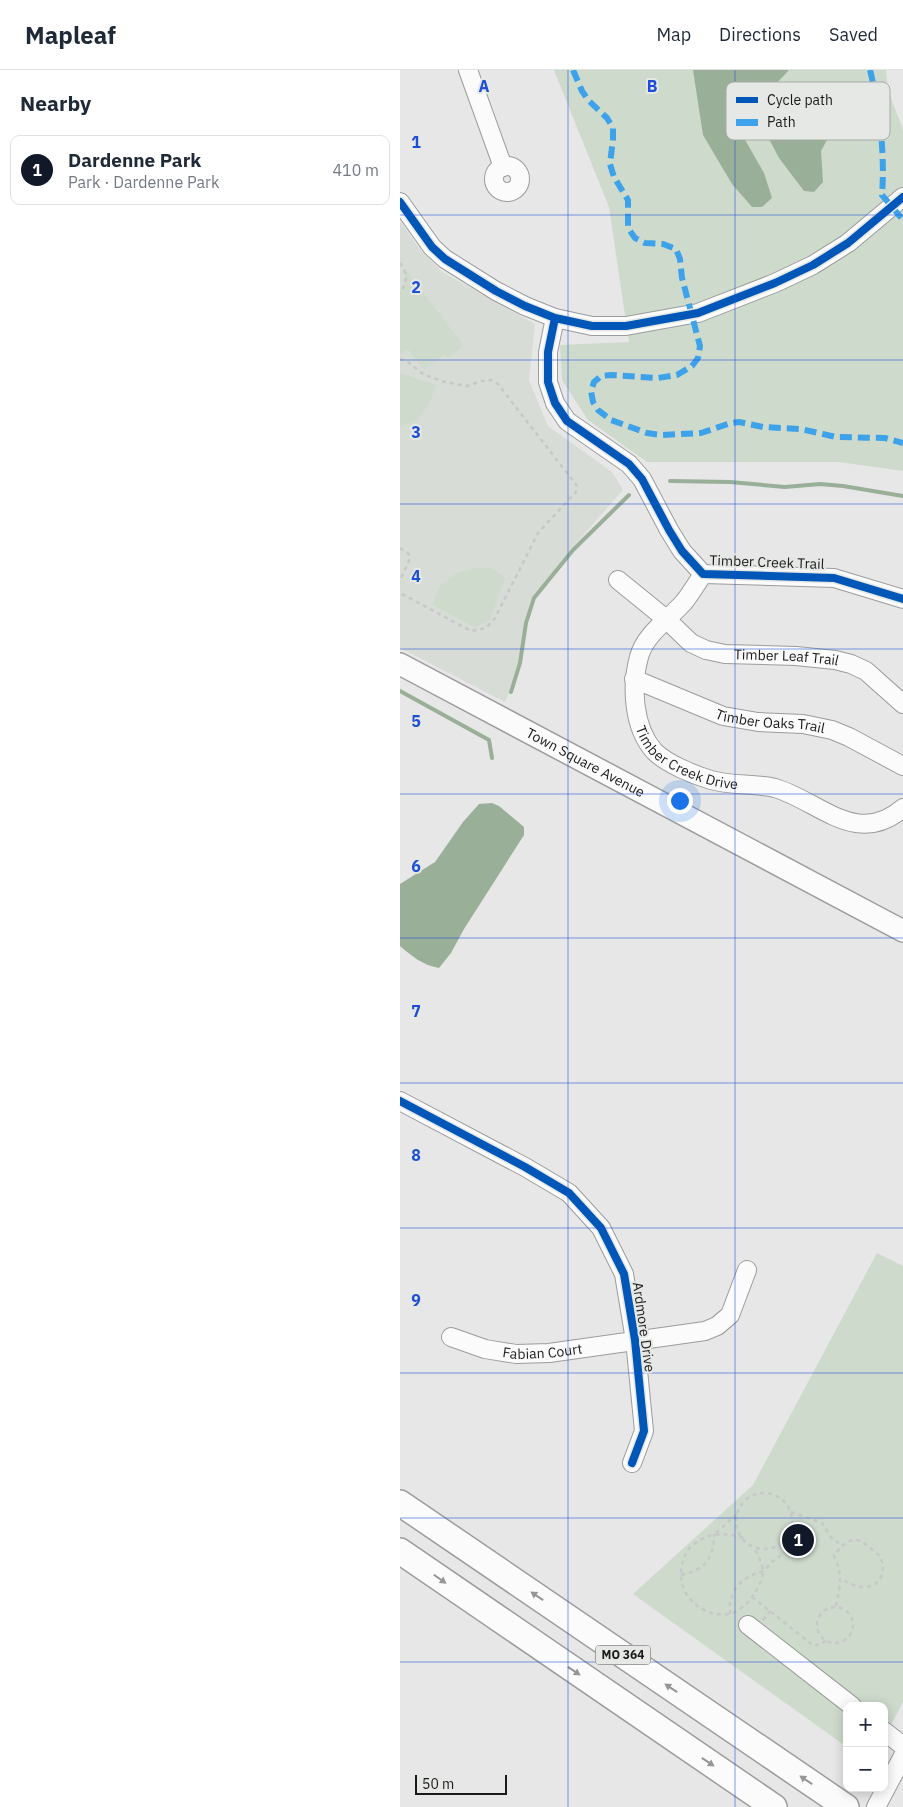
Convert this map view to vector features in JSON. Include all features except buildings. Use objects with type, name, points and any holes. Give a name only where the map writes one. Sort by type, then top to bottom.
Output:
[{"type":"highway","name":"MO 364","points":[[400,1502],[846,1807]]},
{"type":"highway","name":"MO 364","points":[[400,1551],[774,1807]]},
{"type":"main road","name":"Town Square Avenue","points":[[400,664],[903,930]]},
{"type":"street","points":[[468,70],[503,167]]},
{"type":"street","points":[[400,202],[432,247],[445,259],[469,275],[525,306],[556,318],[592,326],[626,326],[698,313],[775,283],[813,265],[848,243],[903,197]]},
{"type":"street","name":"Timber Creek Trail","points":[[556,318],[548,352],[548,382],[555,403],[567,421],[628,464],[642,479],[682,551],[703,574],[834,578],[903,599]]},
{"type":"street","name":"Timber Creek Drive","points":[[703,574],[684,602],[666,619],[644,646],[639,656],[634,679],[637,717],[644,734],[655,751],[688,772],[712,781],[776,789],[795,796],[844,822],[861,824],[880,821],[895,815],[903,808]]},
{"type":"street","name":"Timber Leaf Trail","points":[[618,580],[666,619],[691,643],[706,650],[725,654],[796,656],[835,660],[851,664],[866,672],[903,704]]},
{"type":"street","name":"Timber Oaks Trail","points":[[634,679],[722,716],[758,722],[803,724],[832,730],[903,766]]},
{"type":"street","name":"Ardmore Drive","points":[[402,1108],[525,1166],[569,1193],[601,1228],[624,1274],[635,1340],[644,1431],[632,1463]]},
{"type":"street","name":"Fabian Court","points":[[451,1337],[485,1349],[516,1354],[549,1353],[705,1331],[717,1326],[730,1315],[747,1270]]},
{"type":"street","points":[[748,1625],[847,1702]]},
{"type":"street","points":[[888,1734],[903,1746]]},
{"type":"street","points":[[876,1807],[903,1756]]},
{"type":"path","points":[[400,263],[404,268],[406,279],[400,294]]},
{"type":"path","points":[[400,360],[408,362],[423,374],[440,381],[467,386],[491,380],[498,384],[577,486],[576,492],[538,533],[495,618],[486,628],[470,631],[400,593]]},
{"type":"path","points":[[400,548],[409,554],[409,560],[400,580]]},
{"type":"path","points":[[759,1493],[770,1494],[780,1498],[790,1512],[792,1517],[791,1528],[786,1538],[778,1545],[768,1548],[754,1547],[747,1543],[740,1536],[736,1525],[737,1514],[741,1504],[749,1497],[759,1493]]},
{"type":"path","points":[[790,1512],[822,1523],[832,1539],[842,1545]]},
{"type":"path","points":[[681,1575],[703,1566],[710,1557],[714,1546],[715,1534],[737,1514]]},
{"type":"path","points":[[743,1538],[731,1534],[715,1534],[702,1538],[691,1546],[682,1561],[681,1575],[685,1593],[696,1605],[710,1613],[730,1614],[752,1597],[759,1587],[764,1572],[773,1561],[789,1550],[786,1538]]},
{"type":"path","points":[[836,1606],[840,1568],[834,1556],[842,1545],[853,1540],[863,1541],[880,1556],[883,1565],[882,1577],[876,1584],[859,1586],[840,1579]]},
{"type":"path","points":[[754,1547],[764,1572]]},
{"type":"path","points":[[730,1614],[730,1602],[734,1591],[742,1581],[752,1575],[764,1572]]},
{"type":"path","points":[[752,1597],[814,1646],[826,1641]]},
{"type":"path","points":[[836,1606],[847,1611],[852,1617],[854,1624],[849,1636],[838,1643],[826,1641],[820,1636],[817,1629],[820,1615],[825,1609],[836,1606]]},
{"type":"shaded area","points":[[554,70],[886,70],[887,82],[726,82],[726,140],[890,140],[890,95],[903,130],[903,471],[839,462],[647,462],[588,420],[562,380],[560,345],[629,342],[609,207]]},
{"type":"shaded area","points":[[693,70],[789,70],[778,82],[726,82],[726,140],[745,140],[764,173],[772,198],[762,207],[752,207],[732,184],[703,135]]},
{"type":"shaded area","points":[[770,140],[827,140],[821,151],[823,182],[814,192],[804,191],[779,158]]},
{"type":"shaded area","points":[[400,221],[418,247],[442,272],[535,324],[529,380],[548,426],[612,472],[623,490],[571,549],[534,598],[525,622],[519,663],[505,702],[400,648]]},
{"type":"shaded area","points":[[404,268],[464,346],[447,358],[444,355],[424,370],[408,349],[400,355],[400,293],[406,279]]},
{"type":"shaded area","points":[[400,373],[436,385],[429,404],[417,420],[400,427]]},
{"type":"shaded area","points":[[477,568],[492,568],[505,578],[490,620],[474,627],[432,604],[440,586],[457,573]]},
{"type":"shaded area","points":[[492,803],[499,806],[524,827],[524,835],[464,929],[451,953],[439,968],[427,965],[413,957],[400,946],[400,884],[435,862],[463,822],[479,804]]},
{"type":"shaded area","points":[[877,1253],[903,1266],[903,1702],[888,1730],[888,1702],[843,1702],[843,1744],[633,1594],[753,1485]]},
{"type":"waterway","points":[[670,481],[730,482],[785,487],[820,484],[903,496]]},
{"type":"waterway","points":[[511,692],[520,663],[526,623],[534,598],[573,550],[629,495]]},
{"type":"waterway","points":[[400,691],[489,740],[492,758]]},
{"type":"marked path","points":[[573,70],[588,100],[607,118],[613,128],[610,164],[614,177],[628,200],[628,228],[635,238],[645,243],[663,244],[676,249],[700,346],[698,358],[692,366],[677,375],[658,378],[601,376],[594,382],[591,391],[593,402],[598,410],[611,420],[647,433],[661,435],[701,433],[739,422],[763,427],[801,429],[836,437],[885,438],[903,443]]},
{"type":"marked path","points":[[870,70],[873,82]]},
{"type":"marked path","points":[[882,140],[882,195],[903,220]]},
{"type":"cycle path","points":[[400,202],[432,247],[445,259],[496,291],[525,306],[555,318],[592,326],[626,326],[698,313],[775,283],[813,265],[848,243],[903,197]]},
{"type":"cycle path","points":[[555,318],[548,352],[548,382],[555,403],[567,421],[629,464],[642,479],[682,551],[703,574],[834,578],[903,599]]},
{"type":"cycle path","points":[[400,1101],[525,1167],[569,1193],[601,1228],[624,1274],[635,1340],[644,1431],[632,1463]]},
{"type":"place","name":"Dardenne Park","points":[[798,1540]]}]
